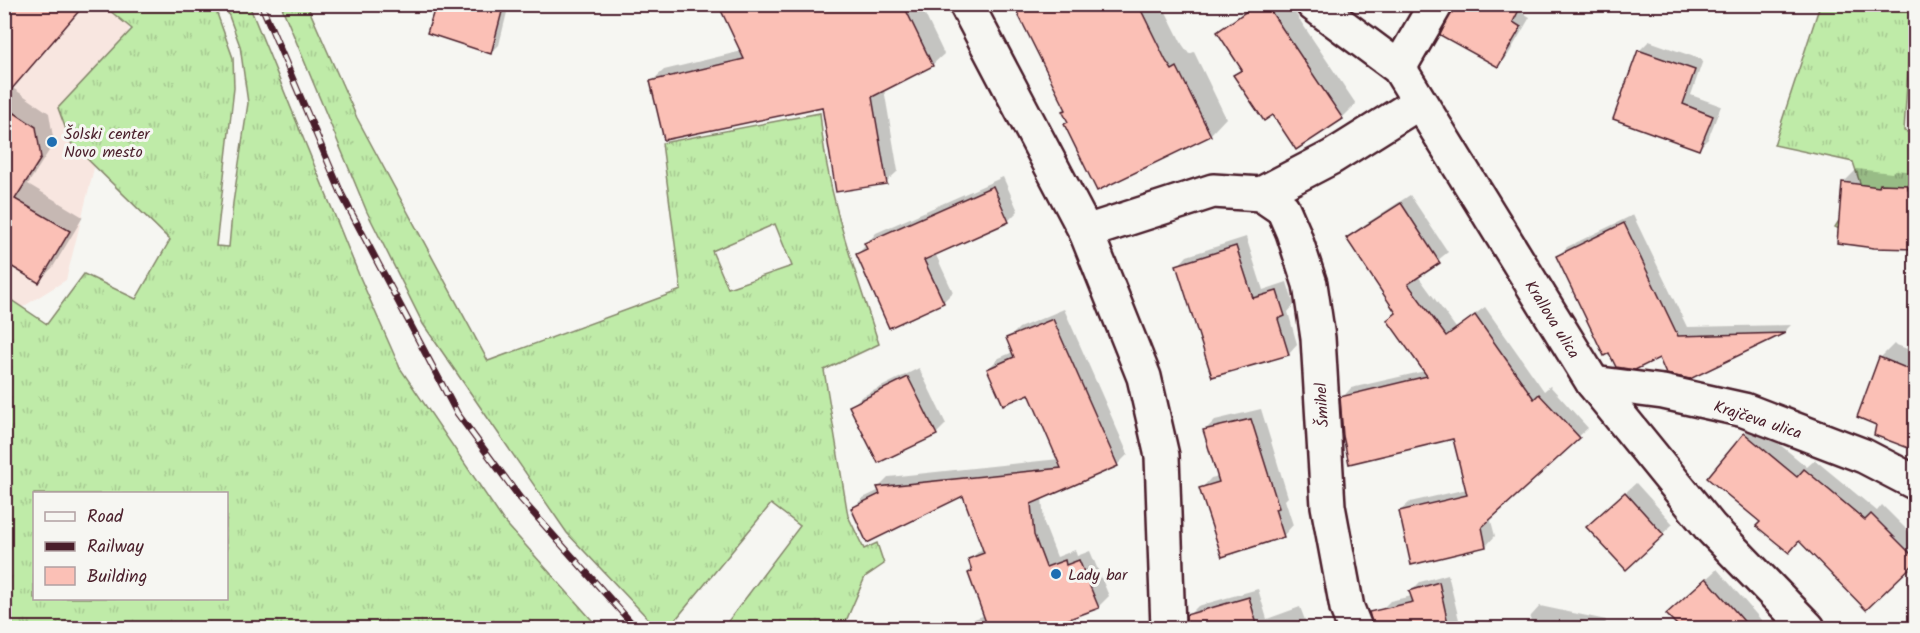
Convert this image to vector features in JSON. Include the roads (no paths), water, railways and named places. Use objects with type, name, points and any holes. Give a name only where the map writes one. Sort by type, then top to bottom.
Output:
[{"type":"street","points":[[966,4],[1086,232],[1144,377],[1162,456],[1168,628]]},
{"type":"street","name":"Krallova ulica","points":[[1313,4],[1399,68],[1418,103],[1593,383],[1710,527],[1808,628]]},
{"type":"street","points":[[1399,68],[1436,4]]},
{"type":"street","points":[[1086,232],[1213,191],[1261,194],[1332,157],[1418,103]]},
{"type":"street","name":"Šmihel","points":[[1261,194],[1283,209],[1310,284],[1318,338],[1328,506],[1347,608],[1355,628]]},
{"type":"street","name":"Krajčeva ulica","points":[[1593,383],[1663,392],[1744,410],[1864,456],[1916,483]]},
{"type":"railway","points":[[261,4],[342,195],[457,413],[520,498],[636,628]]},
{"type":"place","name":"Šolski center Novo mesto","points":[[52,142]]},
{"type":"place","name":"Lady bar","points":[[1056,574]]}]
